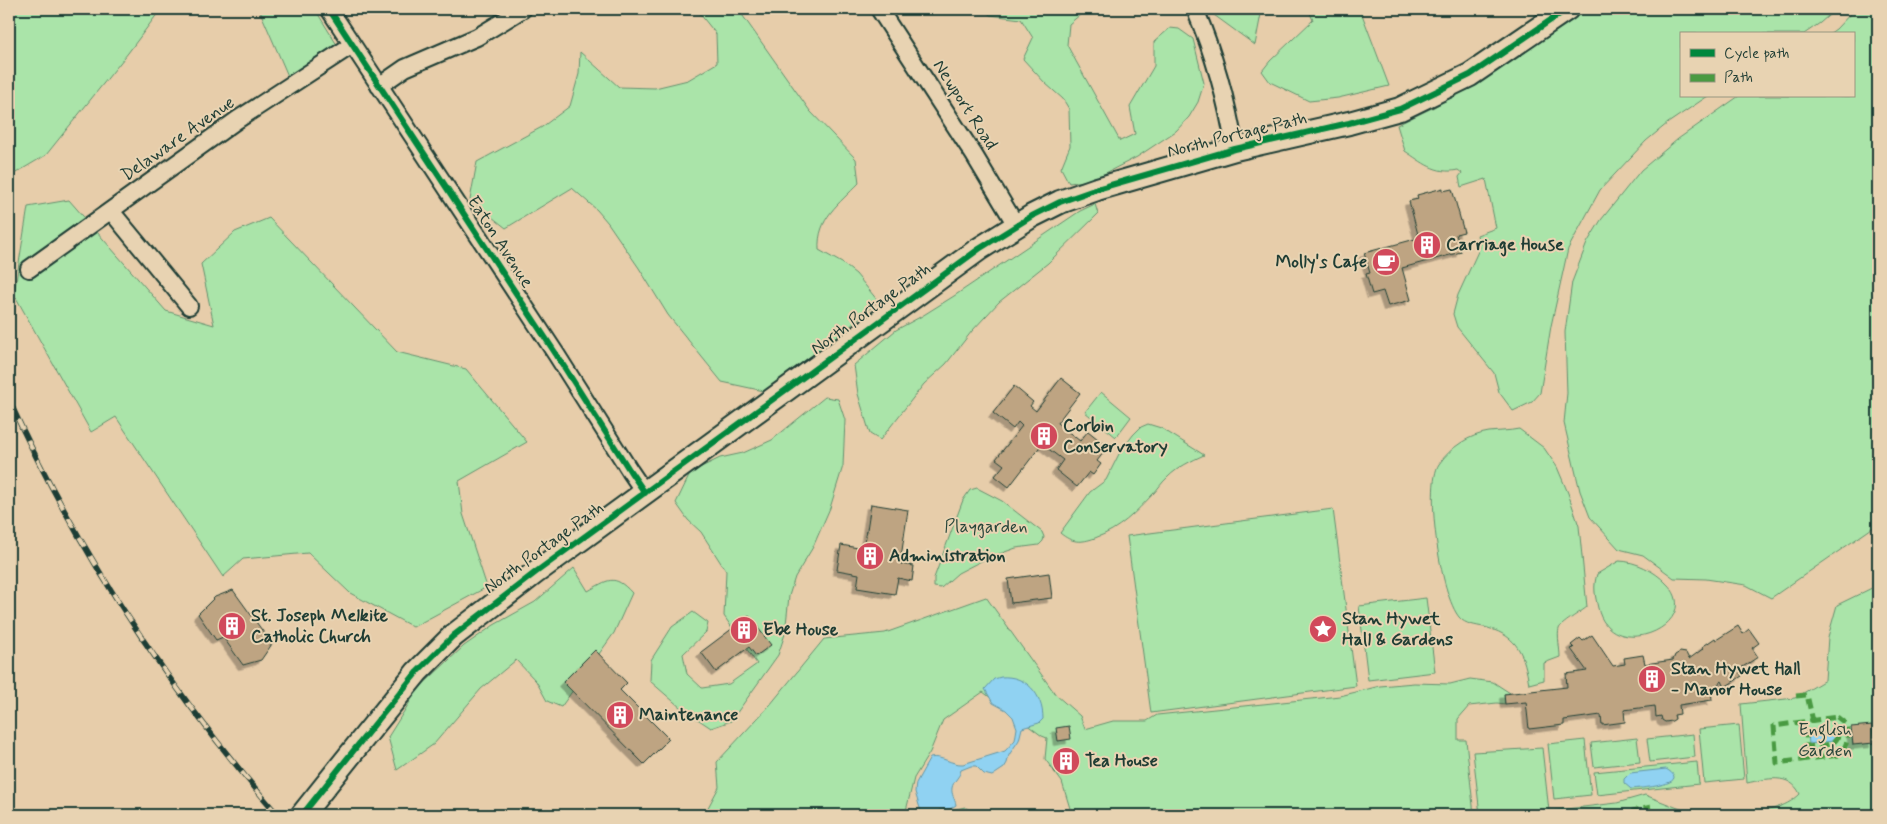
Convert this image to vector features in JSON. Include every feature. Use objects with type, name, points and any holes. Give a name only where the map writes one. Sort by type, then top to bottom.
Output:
[{"type":"main road","name":"North Portage Path","points":[[302,815],[411,680],[453,636],[536,572],[979,249],[1016,225],[1060,202],[1088,193],[1235,149],[1349,123],[1400,109],[1470,75],[1567,9]]},
{"type":"street","name":"Eaton Avenue","points":[[329,9],[645,493]]},
{"type":"street","points":[[379,86],[405,68],[477,37],[523,9]]},
{"type":"street","name":"Newport Road","points":[[879,9],[974,155],[1016,225]]},
{"type":"street","points":[[1195,9],[1215,62],[1230,118],[1235,149]]},
{"type":"street","name":"Delaware Avenue","points":[[29,270],[237,120],[352,45]]},
{"type":"street","points":[[110,211],[189,306]]},
{"type":"green space","points":[[9,9],[161,9],[46,155],[9,177]]},
{"type":"green space","points":[[259,9],[315,9],[337,45],[288,76]]},
{"type":"green space","points":[[696,9],[738,9],[810,111],[856,159],[859,183],[837,205],[826,220],[819,239],[819,250],[842,263],[856,274],[878,301],[846,330],[764,391],[722,382],[668,315],[608,223],[597,210],[572,188],[506,228],[470,200],[477,162],[542,127],[570,106],[579,74],[580,52],[619,87],[655,88],[688,80],[717,63],[716,34]]},
{"type":"green space","points":[[983,9],[1087,9],[1069,24],[1067,45],[1120,141],[1135,134],[1130,107],[1154,66],[1154,42],[1170,28],[1179,29],[1193,39],[1204,83],[1198,102],[1189,117],[1176,131],[1137,157],[1092,180],[1069,183],[1061,168],[1070,146],[1069,109],[1063,99],[1023,59],[1033,38],[1021,19],[990,15]]},
{"type":"green space","points":[[1212,9],[1262,9],[1255,45],[1214,15]]},
{"type":"green space","points":[[1308,9],[1360,9],[1389,86],[1338,98],[1309,101],[1270,82],[1262,71],[1313,20]]},
{"type":"green space","points":[[1588,9],[1836,9],[1807,32],[1680,32],[1680,98],[1705,98],[1668,123],[1646,141],[1600,190],[1568,249],[1551,326],[1540,393],[1532,402],[1513,411],[1499,392],[1494,373],[1457,327],[1453,314],[1458,295],[1480,247],[1477,235],[1496,228],[1486,179],[1461,187],[1459,177],[1462,173],[1458,170],[1443,171],[1436,169],[1405,151],[1397,125],[1434,107],[1491,74]]},
{"type":"green space","points":[[1855,9],[1878,9],[1878,524],[1771,598],[1746,585],[1706,579],[1674,578],[1643,555],[1619,549],[1590,517],[1580,491],[1564,423],[1567,393],[1565,332],[1572,282],[1587,243],[1601,220],[1641,170],[1678,139],[1736,98],[1854,98],[1854,32],[1832,32]]},
{"type":"green space","points":[[69,200],[166,311],[214,325],[201,264],[235,232],[269,218],[397,352],[466,369],[527,442],[459,481],[463,514],[487,587],[413,627],[350,593],[308,553],[243,559],[223,577],[116,417],[91,432],[14,294],[28,207]]},
{"type":"green space","points":[[1095,204],[1098,214],[1048,263],[999,302],[972,331],[946,364],[924,384],[880,440],[870,434],[858,394],[854,365],[896,330],[954,296],[1080,211]]},
{"type":"green space","points":[[1101,392],[1131,417],[1116,437],[1085,412]]},
{"type":"green space","points":[[825,397],[838,399],[845,420],[843,466],[830,508],[813,547],[795,577],[789,596],[785,634],[778,655],[731,721],[711,728],[681,708],[650,681],[651,660],[672,627],[693,612],[708,623],[706,632],[683,654],[687,674],[702,688],[729,684],[757,664],[724,616],[726,571],[701,532],[688,520],[676,503],[691,472],[720,458],[743,453],[772,440]]},
{"type":"green space","points":[[1148,424],[1161,428],[1204,455],[1172,473],[1133,514],[1112,530],[1085,541],[1069,539],[1060,533],[1090,492],[1106,480],[1119,454],[1133,435],[1141,427]]},
{"type":"green space","points":[[1519,429],[1544,448],[1557,467],[1568,493],[1579,526],[1587,607],[1560,627],[1558,635],[1560,657],[1544,663],[1544,680],[1529,684],[1522,656],[1518,648],[1507,636],[1488,628],[1465,622],[1454,610],[1447,592],[1437,544],[1433,495],[1435,476],[1439,464],[1449,452],[1474,436],[1489,432]]},
{"type":"green space","name":"Playgarden","points":[[977,488],[1002,501],[1042,532],[1043,541],[1039,545],[1016,548],[985,559],[958,573],[941,588],[934,587],[934,578],[963,500],[970,490]]},
{"type":"green space","points":[[1333,509],[1356,686],[1151,713],[1127,536]]},
{"type":"green space","points":[[1619,561],[1638,565],[1656,574],[1666,583],[1676,598],[1675,612],[1666,624],[1653,632],[1636,636],[1620,634],[1606,625],[1598,608],[1595,583],[1597,574]]},
{"type":"green space","points":[[574,568],[588,591],[611,580],[620,583],[632,593],[614,633],[561,707],[547,701],[536,681],[516,660],[481,689],[434,744],[397,770],[388,737],[418,689],[464,646],[494,625],[535,602]]},
{"type":"green space","name":"English Garden","points":[[1878,585],[1878,815],[1744,815],[1781,806],[1800,794],[1796,787],[1784,780],[1769,779],[1747,783],[1741,704],[1795,698],[1825,680],[1828,637],[1837,605]]},
{"type":"green space","points":[[986,597],[1056,695],[1080,716],[1085,729],[1113,721],[1147,721],[1157,715],[1340,696],[1380,686],[1414,683],[1450,684],[1470,679],[1493,682],[1510,693],[1504,694],[1505,704],[1469,706],[1458,719],[1458,740],[1466,740],[1474,815],[1072,815],[1062,782],[1045,759],[1047,738],[983,692],[943,720],[930,752],[914,778],[905,815],[704,815],[719,787],[717,762],[770,705],[824,639],[885,633]]},
{"type":"green space","points":[[1426,598],[1435,672],[1368,680],[1359,606]]},
{"type":"green space","points":[[1739,725],[1744,779],[1704,783],[1699,729]]},
{"type":"green space","points":[[1693,734],[1695,757],[1650,762],[1647,739]]},
{"type":"green space","points":[[1637,738],[1640,762],[1594,767],[1591,743]]},
{"type":"green space","points":[[1585,740],[1591,795],[1554,799],[1548,744]]},
{"type":"green space","points":[[1542,748],[1549,811],[1617,803],[1645,795],[1688,812],[1709,815],[1480,815],[1473,752]]},
{"type":"green space","points":[[1697,762],[1699,784],[1597,795],[1594,772]]},
{"type":"green space","points":[[965,807],[975,815],[933,815]]},
{"type":"water","points":[[1001,677],[1018,679],[1031,688],[1040,702],[1043,719],[1039,723],[1022,728],[1019,740],[1009,755],[1004,768],[992,776],[984,774],[976,766],[961,770],[952,788],[956,805],[950,809],[939,810],[936,815],[922,815],[915,792],[916,783],[930,758],[934,757],[963,764],[1005,751],[1015,740],[1017,728],[1013,717],[1006,710],[993,703],[985,689],[994,679]]},
{"type":"water","points":[[1832,732],[1836,734],[1833,741],[1809,744],[1808,734]]},
{"type":"water","points":[[1666,769],[1673,774],[1674,779],[1662,785],[1631,789],[1624,783],[1624,779],[1630,773]]},
{"type":"building","name":"Carriage House","points":[[1443,188],[1443,191],[1452,189],[1464,232],[1456,234],[1461,252],[1402,268],[1411,300],[1388,306],[1383,291],[1372,294],[1366,274],[1370,273],[1364,253],[1419,238],[1409,201],[1418,199],[1417,195]]},
{"type":"building","name":"Corbin Conservatory","points":[[1061,378],[1080,393],[1057,423],[1080,441],[1088,431],[1108,447],[1097,461],[1101,464],[1093,475],[1089,472],[1077,487],[1056,470],[1063,460],[1042,444],[1009,487],[995,476],[1004,465],[996,459],[1022,426],[1018,422],[1013,429],[993,413],[1014,386],[1033,402],[1030,406],[1036,411]]},
{"type":"building","name":"Administration","points":[[871,504],[908,510],[900,564],[914,566],[912,581],[898,578],[895,594],[857,588],[859,574],[837,570],[841,545],[864,549]]},
{"type":"building","points":[[1049,573],[1052,598],[1011,603],[1008,579]]},
{"type":"building","name":"St. Joseph Melkite Catholic Church","points":[[233,590],[272,644],[261,660],[243,665],[223,637],[216,640],[198,614],[215,597]]},
{"type":"building","name":"Ebe House","points":[[749,616],[771,645],[756,656],[749,647],[716,672],[701,652]]},
{"type":"building","name":"Stan Hywet Hall - Manor House","points":[[1738,626],[1743,634],[1749,629],[1759,643],[1752,648],[1758,657],[1738,670],[1742,676],[1725,687],[1722,681],[1711,689],[1712,700],[1679,705],[1680,714],[1674,715],[1675,719],[1672,721],[1665,722],[1661,716],[1656,717],[1655,706],[1624,710],[1625,722],[1602,725],[1601,715],[1564,720],[1564,725],[1529,729],[1526,702],[1505,704],[1504,694],[1567,687],[1566,674],[1587,671],[1571,649],[1574,648],[1571,645],[1580,638],[1583,641],[1592,635],[1613,666],[1625,664],[1624,658],[1643,655],[1645,664],[1673,660],[1675,655],[1680,652],[1686,653],[1689,659],[1715,638],[1716,640]]},
{"type":"building","name":"Maintenance","points":[[595,650],[627,683],[620,690],[669,739],[644,764],[563,682]]},
{"type":"building","points":[[1872,725],[1874,743],[1853,745],[1851,727]]},
{"type":"building","name":"Tea House","points":[[1069,726],[1071,739],[1058,741],[1056,728]]},
{"type":"building","name":"Tea House","points":[[1072,754],[1073,767],[1059,768],[1058,755]]},
{"type":"railway","points":[[9,400],[65,511],[128,617],[200,719],[278,815]]},
{"type":"marked path","points":[[1796,696],[1807,695],[1813,721]]},
{"type":"marked path","points":[[1837,717],[1846,724],[1847,733],[1846,744],[1839,755],[1777,763],[1774,726],[1837,717]]},
{"type":"marked path","points":[[1838,736],[1832,730],[1806,733],[1807,747],[1830,744],[1838,736],[1849,734]]},
{"type":"marked path","points":[[1873,734],[1878,733]]},
{"type":"marked path","points":[[1634,815],[1633,811],[1651,807]]},
{"type":"cycle path","points":[[329,9],[645,493]]},
{"type":"cycle path","points":[[302,815],[417,672],[453,636],[536,572],[979,249],[1032,216],[1060,202],[1097,189],[1235,149],[1349,123],[1400,109],[1470,75],[1567,9]]},
{"type":"place","name":"Carriage House","points":[[1427,245]]},
{"type":"place","name":"Molly's Cafe","points":[[1386,262]]},
{"type":"place","name":"Corbin Conservatory","points":[[1044,436]]},
{"type":"place","name":"Administration","points":[[870,556]]},
{"type":"place","name":"St. Joseph Melkite Catholic Church","points":[[232,626]]},
{"type":"place","name":"Stan Hywet Hall & Gardens","points":[[1323,629]]},
{"type":"place","name":"Ebe House","points":[[744,630]]},
{"type":"place","name":"Stan Hywet Hall - Manor House","points":[[1652,679]]},
{"type":"place","name":"Maintenance","points":[[620,715]]},
{"type":"place","name":"Tea House","points":[[1066,761]]}]
